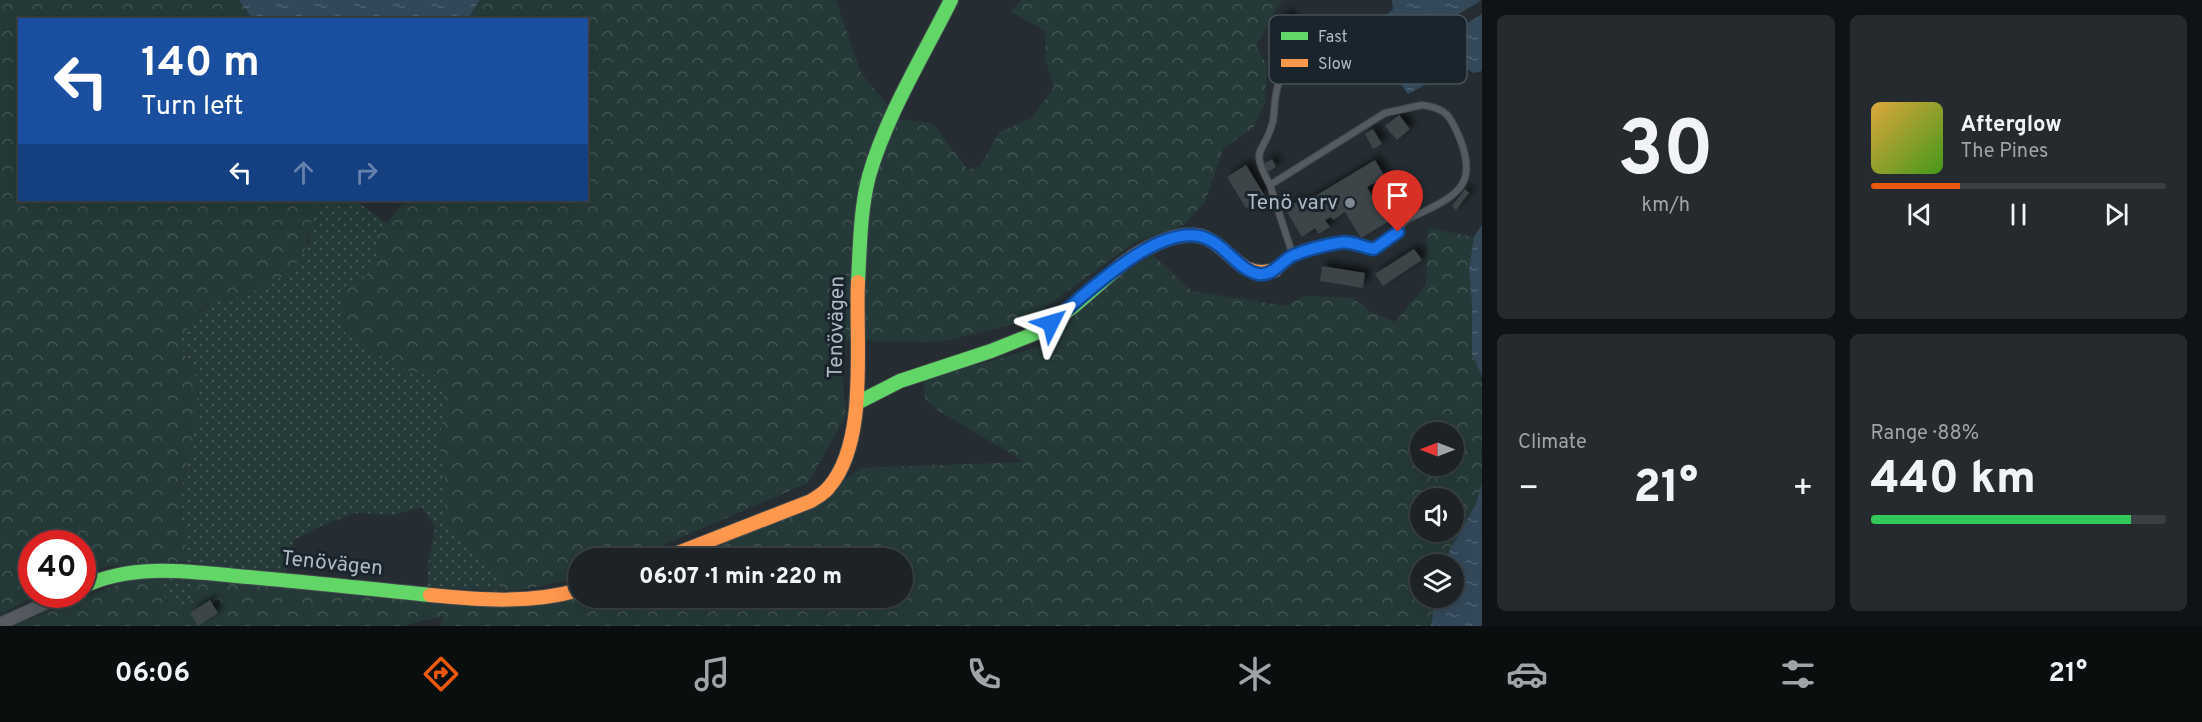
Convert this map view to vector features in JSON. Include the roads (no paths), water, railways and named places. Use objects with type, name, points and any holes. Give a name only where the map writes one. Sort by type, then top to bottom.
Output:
[{"type":"street","name":"Tenövägen","points":[[691,548],[811,501],[828,489],[848,454],[854,431],[857,403],[857,300],[861,232],[869,177],[891,121],[951,0]]},
{"type":"street","points":[[857,403],[874,392],[926,370],[994,349],[1035,333],[1051,323],[1127,261],[1168,239],[1191,235],[1210,239],[1246,268],[1260,274],[1275,270]]},
{"type":"street","name":"Tenövägen","points":[[96,580],[140,571],[206,573],[469,599],[508,600],[568,592]]},
{"type":"street","points":[[0,624],[35,608]]},
{"type":"lane","points":[[1279,84],[1272,123],[1260,147],[1258,157],[1260,167],[1270,185],[1293,256]]},
{"type":"lane","points":[[1270,185],[1385,112],[1422,105],[1434,106],[1444,111],[1452,119],[1465,152],[1467,172],[1464,182],[1450,199],[1403,222],[1398,232],[1383,244],[1374,249],[1339,242],[1293,256],[1275,270]]},
{"type":"water","points":[[239,0],[480,0],[468,18],[252,18]]},
{"type":"water","points":[[1392,0],[1482,0],[1482,71],[1474,73],[1467,70],[1467,15],[1387,15],[1393,9]]},
{"type":"water","points":[[1401,84],[1426,84],[1408,94]]},
{"type":"water","points":[[1482,225],[1482,377],[1472,354],[1469,270],[1474,237]]},
{"type":"water","points":[[1482,483],[1482,626],[1431,626],[1434,608],[1464,608],[1464,554],[1448,554],[1454,542],[1464,542],[1464,525],[1476,504]]},
{"type":"place","name":"Tenö varv","points":[[1350,203]]}]
